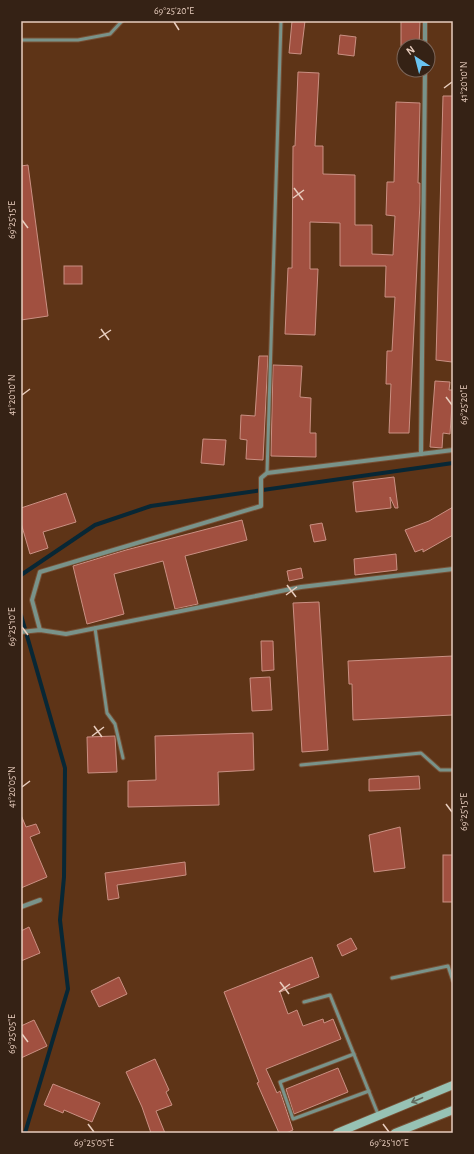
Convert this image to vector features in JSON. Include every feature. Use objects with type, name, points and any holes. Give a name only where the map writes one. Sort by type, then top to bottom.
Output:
[{"type":"main road","points":[[337,1133],[453,1085]]},
{"type":"main road","points":[[395,1133],[453,1110]]},
{"type":"street","points":[[425,21],[425,38]]},
{"type":"street","points":[[421,454],[425,78]]},
{"type":"street","points":[[40,630],[32,600],[40,572],[261,506],[261,478],[267,473],[453,450]]},
{"type":"street","points":[[21,632],[40,630],[66,634],[301,587],[453,569]]},
{"type":"street","points":[[21,907],[40,900]]},
{"type":"lane","points":[[21,40],[78,40],[110,34],[122,21]]},
{"type":"lane","points":[[267,473],[281,21]]},
{"type":"lane","points":[[95,628],[107,713],[115,724],[123,758]]},
{"type":"lane","points":[[301,765],[421,753],[440,770],[453,770]]},
{"type":"lane","points":[[392,978],[448,966],[453,981]]},
{"type":"lane","points":[[304,1002],[330,995],[379,1116]]},
{"type":"lane","points":[[354,1054],[280,1082],[293,1119],[369,1091]]},
{"type":"building","points":[[292,21],[305,21],[301,54],[289,53]]},
{"type":"building","points":[[401,21],[420,21],[419,38],[401,38]]},
{"type":"building","points":[[340,35],[356,37],[354,56],[338,54]]},
{"type":"building","points":[[298,72],[319,73],[315,146],[323,146],[323,174],[355,175],[355,225],[372,225],[372,254],[393,255],[395,216],[386,215],[387,182],[394,182],[396,102],[420,103],[418,183],[420,183],[420,202],[409,433],[389,433],[391,384],[386,384],[387,351],[392,351],[395,297],[385,297],[386,266],[340,266],[340,223],[310,222],[310,269],[318,269],[315,335],[285,334],[288,268],[292,268],[293,146],[295,146]]},
{"type":"building","points":[[443,96],[453,96],[452,362],[436,360]]},
{"type":"building","points":[[28,165],[48,316],[21,320],[21,166]]},
{"type":"building","points":[[64,266],[82,266],[82,284],[64,284]]},
{"type":"building","points":[[259,356],[268,356],[263,460],[246,459],[247,440],[240,439],[241,415],[255,416]]},
{"type":"building","points":[[273,365],[302,366],[300,397],[311,398],[310,433],[316,433],[316,457],[271,456]]},
{"type":"building","points":[[435,381],[450,382],[449,390],[453,390],[450,434],[443,433],[442,448],[430,447]]},
{"type":"building","points":[[203,439],[226,440],[224,465],[201,463]]},
{"type":"building","points":[[394,477],[398,508],[395,508],[390,497],[391,508],[356,512],[353,482]]},
{"type":"building","points":[[66,493],[76,522],[43,532],[48,548],[30,554],[21,523],[21,508]]},
{"type":"building","points":[[453,507],[453,535],[423,552],[423,549],[415,552],[405,530],[429,521]]},
{"type":"building","points":[[242,520],[247,540],[185,556],[198,604],[175,609],[163,561],[114,574],[124,614],[87,624],[73,566],[126,550]]},
{"type":"building","points":[[322,523],[326,540],[314,542],[310,525]]},
{"type":"building","points":[[396,554],[397,570],[355,575],[354,559]]},
{"type":"building","points":[[301,568],[303,578],[289,581],[287,571]]},
{"type":"building","points":[[319,602],[328,750],[302,752],[293,603]]},
{"type":"building","points":[[261,641],[273,641],[274,670],[262,671]]},
{"type":"building","points":[[453,656],[453,715],[353,720],[352,684],[349,684],[348,661]]},
{"type":"building","points":[[270,677],[272,710],[252,711],[250,678]]},
{"type":"building","points":[[253,733],[254,770],[218,772],[219,805],[128,807],[128,781],[156,780],[155,736]]},
{"type":"building","points":[[115,736],[117,772],[88,773],[87,737]]},
{"type":"building","points":[[419,776],[420,789],[369,791],[369,779]]},
{"type":"building","points":[[21,815],[26,827],[36,824],[40,833],[30,837],[47,877],[21,888]]},
{"type":"building","points":[[400,827],[405,868],[374,872],[369,835]]},
{"type":"building","points":[[443,855],[453,855],[453,902],[443,902]]},
{"type":"building","points":[[185,862],[186,875],[117,885],[119,898],[108,900],[105,873]]},
{"type":"building","points":[[29,927],[40,953],[21,961],[21,931]]},
{"type":"building","points":[[351,938],[357,949],[342,956],[337,945]]},
{"type":"building","points":[[312,957],[319,977],[280,992],[288,1014],[297,1010],[303,1026],[323,1019],[324,1023],[333,1019],[341,1039],[266,1069],[277,1093],[280,1091],[293,1130],[286,1133],[279,1133],[257,1083],[259,1082],[224,992]]},
{"type":"building","points":[[119,977],[127,994],[99,1007],[91,991]]},
{"type":"building","points":[[34,1020],[47,1046],[21,1058],[21,1026]]},
{"type":"building","points":[[155,1059],[169,1090],[166,1092],[172,1105],[156,1111],[165,1133],[151,1133],[142,1107],[126,1072]]},
{"type":"building","points":[[338,1068],[348,1092],[294,1114],[286,1089]]},
{"type":"building","points":[[53,1084],[100,1103],[92,1122],[64,1110],[63,1113],[44,1105]]},
{"type":"waterway","points":[[21,575],[95,525],[151,506],[453,463]]},
{"type":"waterway","points":[[21,615],[65,768],[64,877],[60,920],[68,989],[25,1133]]}]
